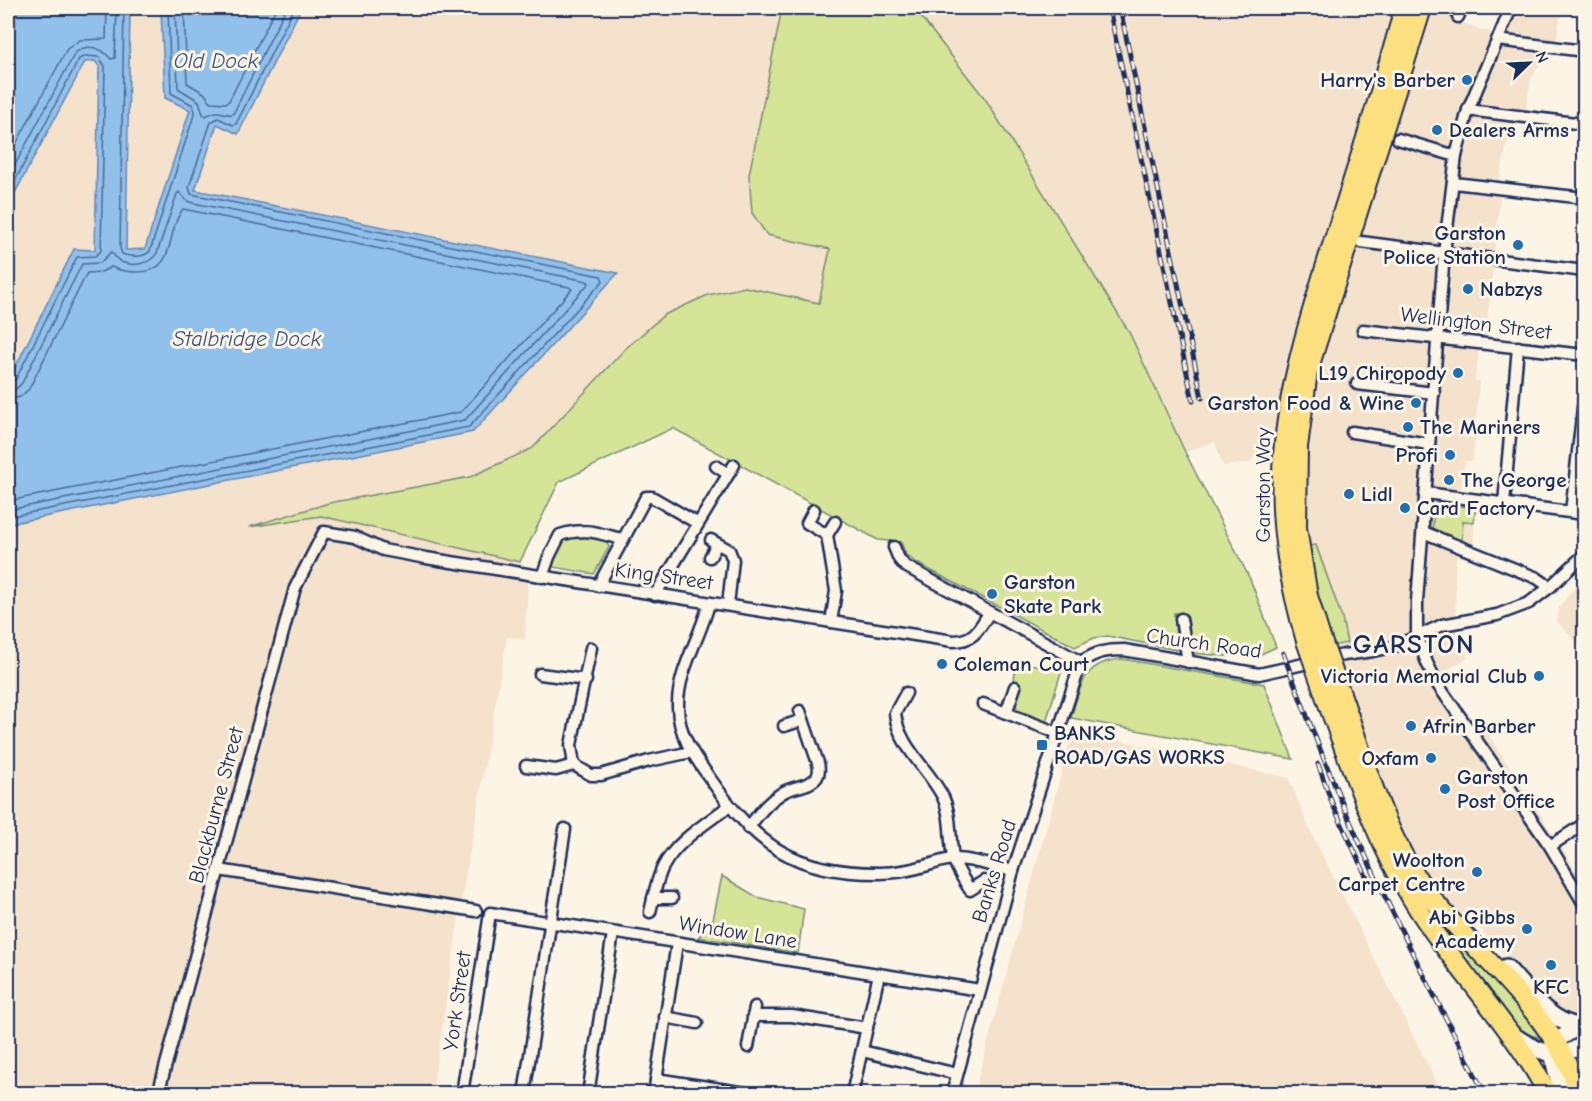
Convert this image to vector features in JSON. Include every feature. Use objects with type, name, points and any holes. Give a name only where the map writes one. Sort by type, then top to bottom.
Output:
[{"type":"highway","name":"Garston Way","points":[[1404,8],[1295,374],[1286,421],[1282,470],[1283,531],[1287,563],[1294,598],[1313,638],[1338,708],[1392,835],[1423,887],[1542,1023],[1579,1094]]},
{"type":"highway","name":"Garston Way","points":[[1313,638],[1297,528],[1298,447],[1308,371],[1422,8]]},
{"type":"highway","name":"Garston Way","points":[[1338,708],[1364,799],[1411,898],[1441,944],[1511,1034],[1534,1067],[1548,1094]]},
{"type":"main road","points":[[1452,922],[1485,946],[1547,1010],[1572,1025],[1582,1025]]},
{"type":"main road","points":[[1563,1094],[1556,1074],[1556,1049],[1582,1025]]},
{"type":"main road","points":[[1511,1034],[1527,1044],[1556,1049],[1584,1044]]},
{"type":"street","points":[[1511,8],[1468,110],[1456,156],[1444,253],[1416,601],[1417,636],[1427,663],[1450,705],[1550,846],[1584,904]]},
{"type":"street","points":[[1497,40],[1584,51]]},
{"type":"street","points":[[1468,110],[1584,124]]},
{"type":"street","points":[[1398,139],[1456,156]]},
{"type":"street","points":[[1454,183],[1584,198]]},
{"type":"street","points":[[1361,242],[1584,271]]},
{"type":"street","name":"Wellington Street","points":[[1363,330],[1584,355]]},
{"type":"street","points":[[1504,503],[1518,347]]},
{"type":"street","points":[[1358,384],[1434,393]]},
{"type":"street","points":[[1571,512],[1584,399]]},
{"type":"street","points":[[1352,432],[1429,444]]},
{"type":"street","points":[[656,595],[731,469],[716,466]]},
{"type":"street","points":[[1426,493],[1584,514]]},
{"type":"street","points":[[598,586],[621,539],[646,497],[652,497],[697,523]]},
{"type":"street","points":[[814,510],[807,523],[827,535]]},
{"type":"street","points":[[831,622],[836,591],[827,535],[836,522]]},
{"type":"street","points":[[542,577],[549,557],[561,535],[586,530],[621,539]]},
{"type":"street","name":"King Street","points":[[324,532],[354,537],[383,550],[598,586],[964,641],[975,634],[989,613]]},
{"type":"street","name":"Blackburne Street","points":[[158,1094],[295,588],[324,532]]},
{"type":"street","points":[[1423,532],[1537,578],[1550,587]]},
{"type":"street","points":[[710,557],[714,542],[729,550],[733,560],[728,605]]},
{"type":"street","points":[[894,547],[905,566],[1081,662]]},
{"type":"street","name":"Church Road","points":[[1081,662],[1094,653],[1124,650],[1259,674],[1396,646],[1442,625],[1497,615],[1529,603],[1584,555]]},
{"type":"street","points":[[709,603],[681,684],[678,707],[681,727],[692,752],[729,806],[748,828],[783,853],[806,863],[846,871],[880,873],[903,871],[954,859],[1013,871]]},
{"type":"street","points":[[1181,619],[1188,662]]},
{"type":"street","points":[[574,765],[571,745],[591,648]]},
{"type":"street","name":"Banks Road","points":[[952,1094],[1013,871],[1081,662]]},
{"type":"street","points":[[540,674],[586,680]]},
{"type":"street","points":[[1006,712],[1015,687]]},
{"type":"street","points":[[906,693],[895,713],[900,735],[942,796],[949,815],[954,859],[971,895],[984,881]]},
{"type":"street","points":[[983,704],[1058,733]]},
{"type":"street","points":[[748,828],[773,799],[785,791],[811,782],[818,776],[819,763],[801,715],[784,726]]},
{"type":"street","points":[[526,766],[556,770],[574,765],[591,775],[601,775],[641,763],[692,752]]},
{"type":"street","points":[[650,912],[663,868],[670,855],[690,836],[729,806]]},
{"type":"street","points":[[1550,846],[1584,824]]},
{"type":"street","points":[[524,1094],[565,829]]},
{"type":"street","points":[[219,870],[476,911]]},
{"type":"street","points":[[653,898],[672,898]]},
{"type":"street","name":"Window Lane","points":[[490,914],[980,990]]},
{"type":"street","name":"York Street","points":[[462,1094],[490,914]]},
{"type":"street","points":[[588,1094],[613,933]]},
{"type":"street","points":[[654,1094],[677,943]]},
{"type":"street","points":[[852,1094],[879,974]]},
{"type":"street","points":[[748,1047],[754,1012],[867,1028]]},
{"type":"street","points":[[665,1017],[697,1023]]},
{"type":"street","points":[[862,1050],[957,1074]]},
{"type":"street","points":[[656,1078],[753,1094]]},
{"type":"shaded area","points":[[117,8],[782,8],[749,175],[767,235],[830,249],[819,303],[745,287],[708,295],[664,315],[625,349],[533,448],[470,477],[329,503],[254,526],[321,516],[520,562],[528,583],[525,639],[507,637],[462,898],[432,1093],[8,1094],[8,206],[85,62],[91,61]]},
{"type":"shaded area","points":[[914,8],[1396,8],[1382,62],[1284,377],[1274,439],[1266,439],[1250,463],[1223,466],[1215,442],[1185,452],[1129,332],[986,100]]},
{"type":"shaded area","points":[[1511,8],[1565,8],[1561,14],[1555,47],[1549,47],[1531,80],[1524,117],[1517,116],[1506,148],[1498,188],[1501,189],[1485,343],[1480,343],[1475,380],[1479,381],[1473,461],[1465,461],[1460,497],[1476,499],[1473,547],[1468,559],[1457,555],[1455,572],[1456,629],[1468,658],[1443,672],[1463,710],[1486,731],[1584,882],[1584,1013],[1581,1015],[1560,1012],[1471,920],[1439,896],[1415,857],[1368,751],[1332,646],[1347,643],[1342,618],[1316,545],[1308,546],[1304,524],[1306,450],[1319,368],[1357,246],[1389,250],[1389,240],[1359,236],[1394,128],[1428,10],[1499,36]]},
{"type":"shaded area","points":[[1584,576],[1584,649],[1557,622],[1559,607]]},
{"type":"shaded area","points":[[1073,730],[1289,778],[1308,826],[1442,1093],[974,1093]]},
{"type":"green space","points":[[782,8],[914,8],[986,100],[1129,332],[1185,452],[1250,579],[1276,647],[1259,655],[1224,656],[1192,653],[1186,614],[1174,613],[1177,650],[1108,636],[1094,638],[1075,647],[915,562],[906,555],[901,542],[878,540],[673,428],[559,482],[520,562],[321,516],[249,527],[329,503],[470,477],[533,448],[625,349],[664,315],[708,295],[745,287],[819,303],[830,249],[767,235],[752,213],[749,175]]},
{"type":"green space","points":[[1435,503],[1476,508],[1474,522],[1463,521],[1462,542],[1432,531]]},
{"type":"green space","points":[[585,534],[601,537],[601,540],[606,541],[609,547],[594,574],[553,567],[554,559],[566,538]]},
{"type":"green space","points":[[1316,545],[1342,618],[1347,643],[1332,646],[1318,601],[1308,546]]},
{"type":"green space","points":[[1122,659],[1264,684],[1293,759],[1071,718],[1081,686],[1091,670],[1109,661]]},
{"type":"green space","points":[[1016,662],[1062,669],[1046,722],[1017,712],[1016,701],[1021,689],[1014,681]]},
{"type":"green space","points":[[722,876],[757,897],[804,909],[798,953],[698,937],[712,925]]},
{"type":"green space","points":[[1441,921],[1525,1010],[1543,1038],[1529,1035],[1507,1020],[1434,926]]},
{"type":"water","name":"Stalbridge Dock","points":[[8,8],[130,8],[126,250],[145,249],[190,110],[165,98],[161,11],[163,8],[301,8],[238,134],[217,124],[195,190],[618,273],[473,432],[8,524],[8,382],[74,249],[95,250],[99,66],[95,61],[85,62],[8,206]]},
{"type":"railway","points":[[1109,8],[1193,401]]},
{"type":"railway","points":[[1120,8],[1202,398]]},
{"type":"railway","points":[[1283,653],[1323,757],[1365,854],[1485,1094]]},
{"type":"railway","points":[[1318,764],[1332,803],[1374,893]]},
{"type":"place","name":"Harry's Barber","points":[[1467,80]]},
{"type":"place","name":"Dealers Arms","points":[[1437,130]]},
{"type":"place","name":"Garston Police Station","points":[[1518,245]]},
{"type":"place","name":"Nabzys","points":[[1468,289]]},
{"type":"place","name":"L19 Chiropody","points":[[1458,373]]},
{"type":"place","name":"Garston Food & Wine","points":[[1416,403]]},
{"type":"place","name":"The Mariners","points":[[1408,427]]},
{"type":"place","name":"Profi","points":[[1450,455]]},
{"type":"place","name":"The George","points":[[1449,480]]},
{"type":"place","name":"Lidl","points":[[1349,494]]},
{"type":"place","name":"Card Factory","points":[[1405,508]]},
{"type":"place","name":"Garston Skate Park","points":[[992,594]]},
{"type":"place","name":"Coleman Court","points":[[942,664]]},
{"type":"place","name":"Victoria Memorial Club","points":[[1539,676]]},
{"type":"place","name":"Afrin Barber","points":[[1411,726]]},
{"type":"place","name":"BANKS ROAD/GAS WORKS","points":[[1042,745]]},
{"type":"place","name":"Oxfam","points":[[1431,758]]},
{"type":"place","name":"Garston Post Office","points":[[1445,789]]},
{"type":"place","name":"Woolton Carpet Centre","points":[[1477,872]]},
{"type":"place","name":"Abi Gibbs Academy","points":[[1527,929]]},
{"type":"place","name":"KFC","points":[[1551,965]]},
{"type":"district","name":"GARSTON","points":[[1414,644]]},
{"type":"water label","name":"Old Dock","points":[[216,60]]}]
